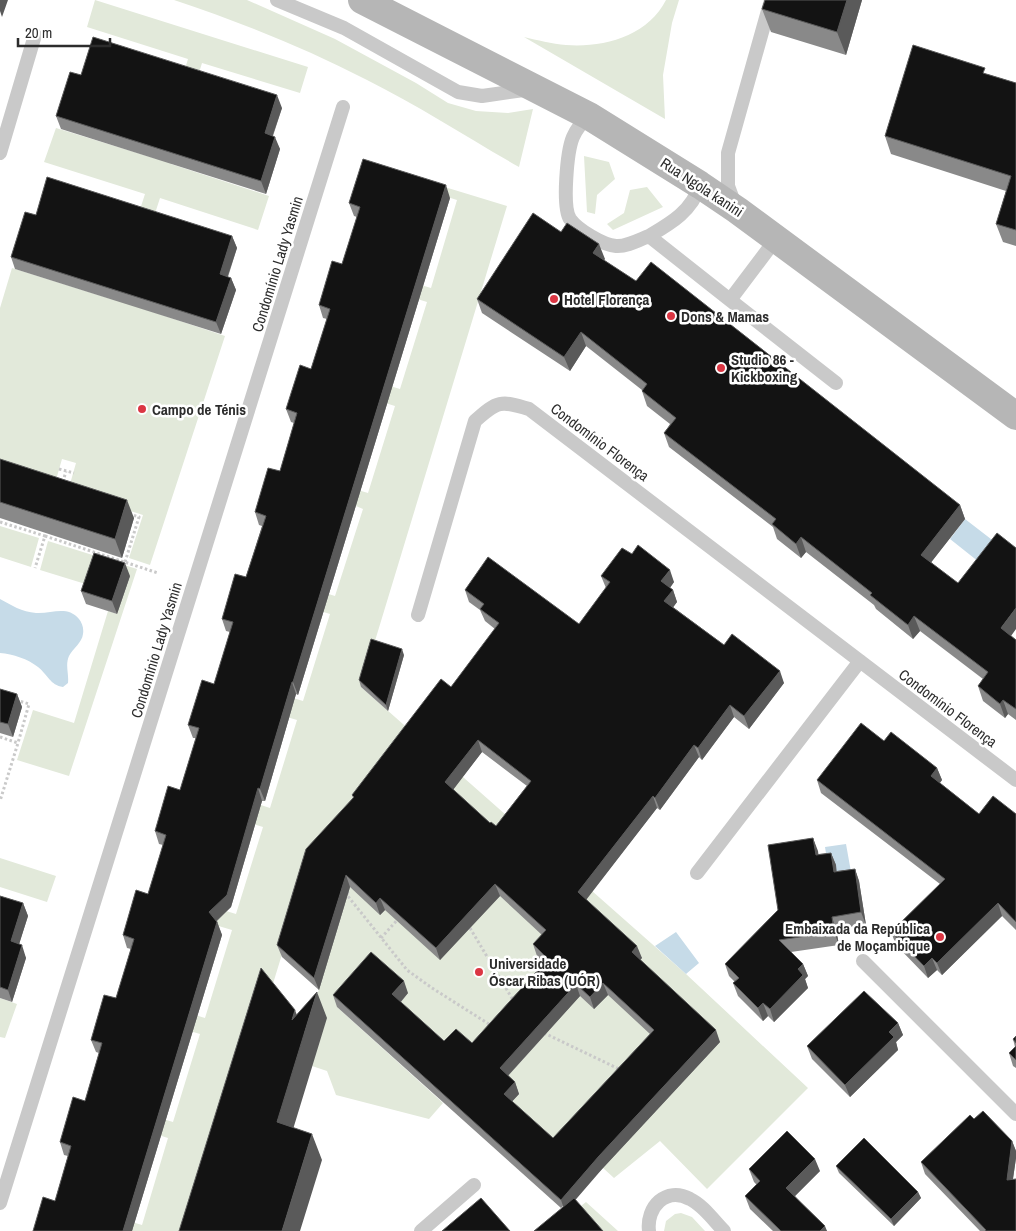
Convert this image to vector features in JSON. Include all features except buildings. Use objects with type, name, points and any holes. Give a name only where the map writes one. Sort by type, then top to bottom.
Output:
[{"type":"main road","name":"Rua Ngola kanini","points":[[362,0],[589,116],[700,185],[776,238],[1016,416]]},
{"type":"lane","points":[[277,0],[344,28],[458,92],[482,96],[537,88]]},
{"type":"lane","points":[[737,210],[728,186],[728,153],[771,0]]},
{"type":"lane","points":[[0,154],[36,35]]},
{"type":"lane","name":"Condomínio Lady Yasmin","points":[[0,1203],[343,107]]},
{"type":"lane","points":[[589,116],[578,126],[572,139],[567,163],[566,198],[570,219],[581,230],[596,240],[616,246],[634,242],[648,236],[673,222],[688,208],[696,197],[700,185]]},
{"type":"lane","points":[[648,236],[836,383]]},
{"type":"lane","points":[[730,300],[776,238]]},
{"type":"lane","name":"Condomínio Florença","points":[[418,615],[475,421],[492,406],[509,402],[530,408],[1016,780]]},
{"type":"lane","points":[[697,873],[860,661]]},
{"type":"lane","points":[[863,960],[1016,1114]]},
{"type":"lane","points":[[421,1231],[474,1185]]},
{"type":"lane","points":[[649,1231],[650,1213],[655,1204],[663,1198],[682,1196],[691,1199],[724,1231]]},
{"type":"path","points":[[59,469],[74,473]]},
{"type":"path","points":[[63,485],[66,471]]},
{"type":"path","points":[[121,511],[139,516],[125,562]]},
{"type":"path","points":[[0,522],[158,573]]},
{"type":"path","points":[[35,568],[45,536]]},
{"type":"path","points":[[0,801],[30,704],[15,699]]},
{"type":"path","points":[[0,737],[18,742]]},
{"type":"path","points":[[349,886],[347,895],[407,970],[494,1027]]},
{"type":"path","points":[[381,938],[401,916]]},
{"type":"path","points":[[470,928],[513,1001]]},
{"type":"path","points":[[536,1029],[620,1070]]},
{"type":"green space","points":[[95,0],[308,67],[300,93],[202,63],[171,164],[269,196],[258,230],[160,198],[126,303],[225,336],[150,565],[129,558],[143,515],[68,491],[76,463],[62,459],[54,487],[0,470],[0,308],[12,268],[111,299],[145,194],[44,162],[56,128],[157,159],[188,59],[87,27]]},
{"type":"green space","points":[[174,0],[247,0],[335,39],[416,83],[448,103],[476,111],[508,113],[533,109],[519,167],[406,100],[344,68],[272,36]]},
{"type":"green space","points":[[666,0],[679,0],[672,23],[663,75],[665,119],[524,37],[566,45],[609,42],[636,31],[648,23]]},
{"type":"green space","points":[[584,156],[609,162],[615,179],[597,195],[595,214],[587,212]]},
{"type":"green space","points":[[366,163],[507,206],[361,687],[686,974],[808,1088],[707,1189],[660,1141],[614,1178],[569,1137],[557,1150],[508,1106],[519,1093],[449,1053],[337,1007],[443,1103],[429,1119],[336,1095],[327,1071],[312,1066],[310,1019],[347,895],[287,938],[197,1231],[115,1231],[95,1211],[142,1225],[168,1138],[78,1110],[127,1108],[173,1122],[200,1034],[109,1007],[159,1004],[205,1018],[232,930],[141,903],[190,900],[236,914],[263,827],[173,799],[219,804],[224,793],[270,808],[297,720],[203,692],[257,687],[303,701],[330,614],[239,586],[290,582],[335,596],[363,509],[356,506],[321,479],[368,493],[395,406],[304,378],[354,375],[400,389],[427,302],[333,273],[384,274],[431,288],[457,200],[364,171]]},
{"type":"green space","points":[[647,187],[663,207],[613,230],[607,224],[624,213],[630,190]]},
{"type":"green space","points":[[0,526],[39,538],[31,567],[0,557]]},
{"type":"green space","points":[[48,541],[137,569],[69,776],[17,760],[33,710],[74,723],[108,611],[117,614],[92,586],[40,570]]},
{"type":"green space","points":[[0,858],[56,876],[47,902],[0,887]]},
{"type":"green space","points":[[0,998],[17,1004],[5,1038],[0,1037]]},
{"type":"green space","points":[[586,1202],[618,1231],[597,1231],[577,1209]]},
{"type":"green space","points":[[681,1213],[692,1217],[705,1231],[664,1231],[666,1221],[675,1214]]},
{"type":"water","points":[[965,519],[1000,546],[984,566],[950,539]]},
{"type":"water","points":[[0,599],[26,611],[42,613],[64,611],[79,619],[83,628],[82,637],[69,656],[67,663],[68,683],[63,687],[52,682],[38,667],[30,662],[0,653]]},
{"type":"water","points":[[846,844],[851,872],[837,875],[828,866],[825,847]]},
{"type":"water","points":[[676,932],[699,963],[686,974],[655,946]]},
{"type":"place","name":"Hotel Florença","points":[[554,299]]},
{"type":"place","name":"Dons & Mamas","points":[[671,316]]},
{"type":"place","name":"Studio 86 - Kickboxing","points":[[721,368]]},
{"type":"place","name":"Campo de Ténis","points":[[142,409]]},
{"type":"place","name":"Embaixada da República de Moçambique","points":[[940,937]]},
{"type":"place","name":"Universidade Óscar Ribas (UÓR)","points":[[479,972]]}]
